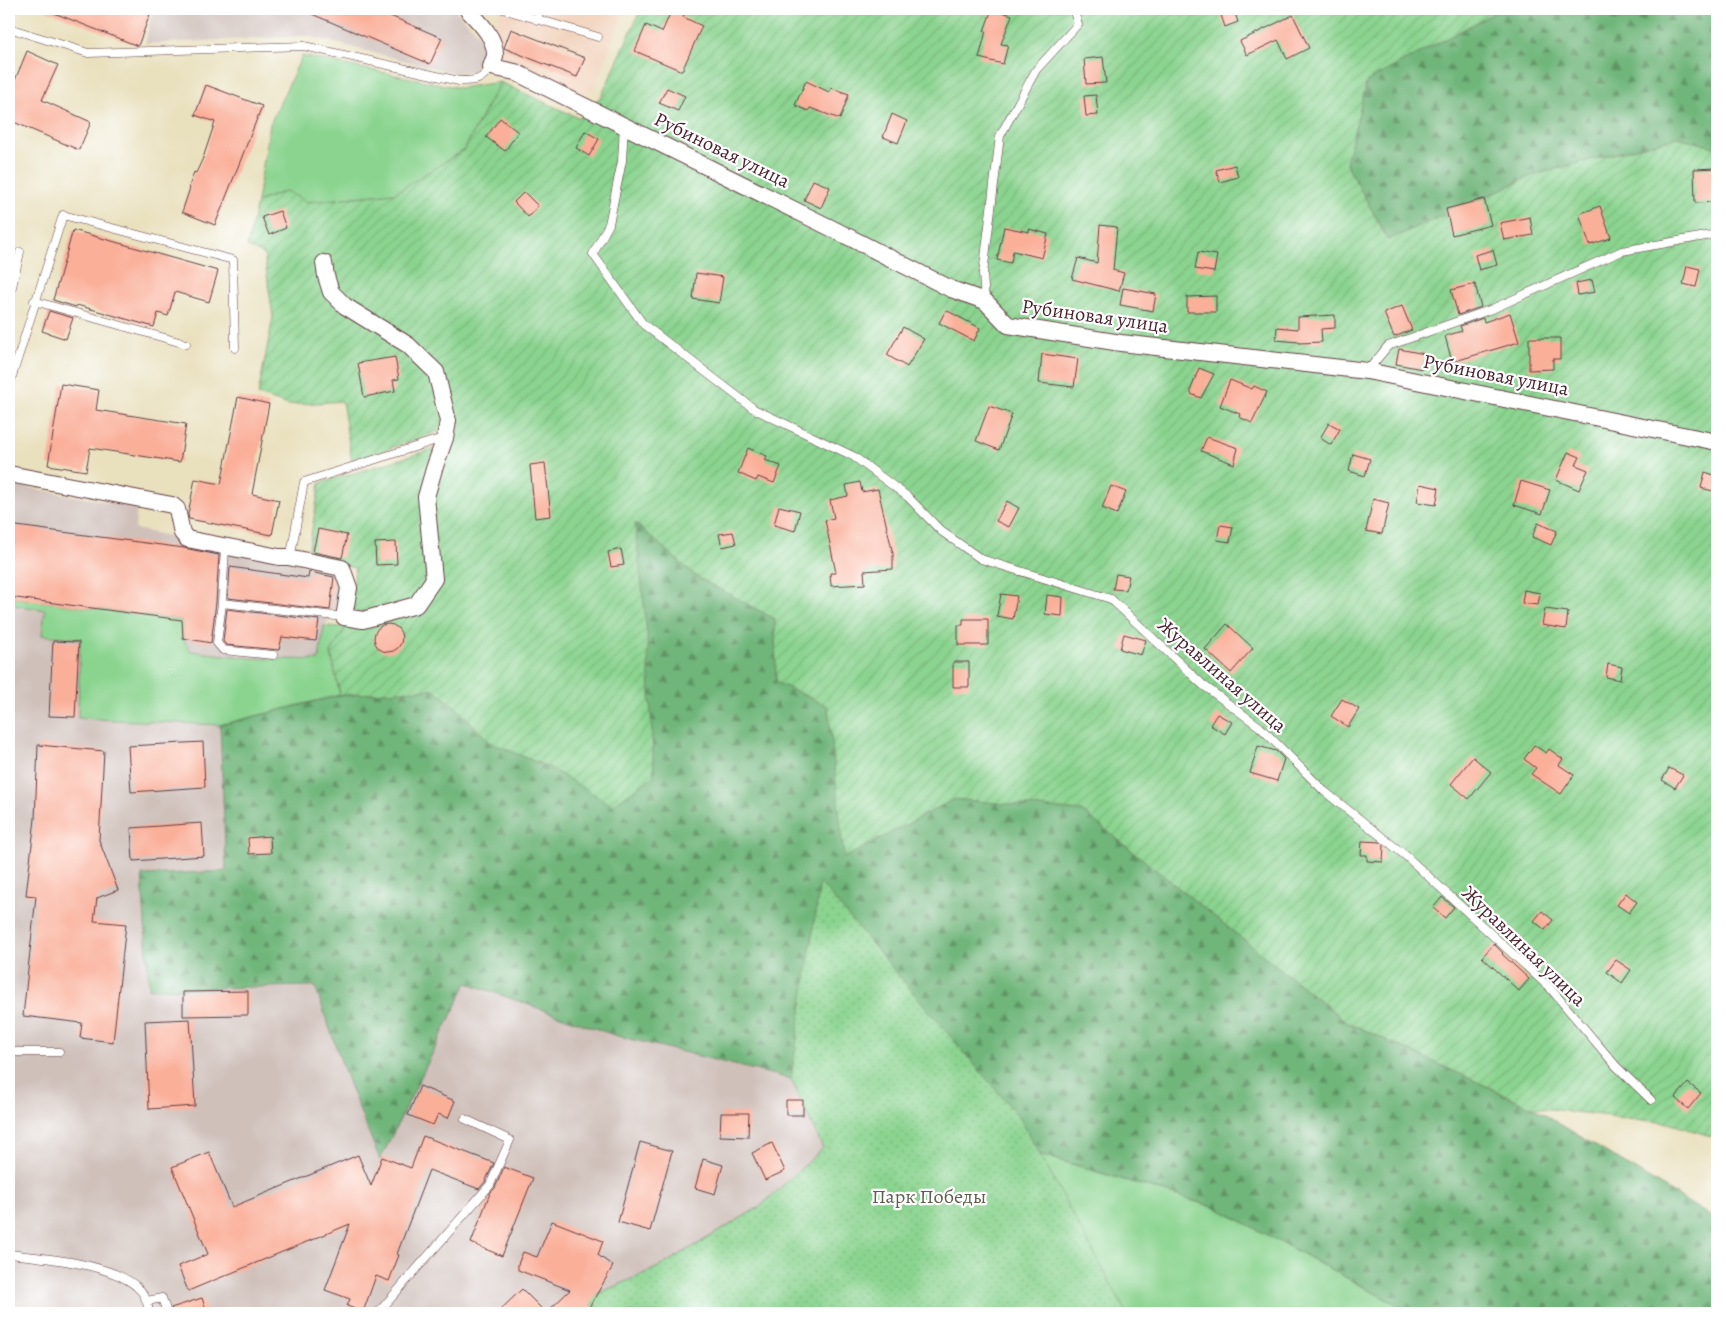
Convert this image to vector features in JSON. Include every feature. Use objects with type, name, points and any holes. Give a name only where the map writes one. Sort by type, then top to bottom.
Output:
[{"type":"street","points":[[467,9],[482,25],[490,38],[495,55],[491,67]]},
{"type":"street","name":"Рубиновая улица","points":[[491,67],[515,72],[951,289],[985,301],[1008,325],[1121,343],[1367,372],[1717,442]]},
{"type":"street","points":[[9,474],[172,505],[178,509],[182,533],[187,539],[342,568],[349,588],[344,617],[363,620],[416,605],[434,579],[426,497],[445,438],[448,421],[436,372],[408,346],[345,306],[331,292],[324,263]]},
{"type":"lane","points":[[503,9],[598,38]]},
{"type":"lane","points":[[537,20],[540,9]]},
{"type":"lane","points":[[985,301],[983,274],[1000,136],[1036,70],[1078,24],[1073,9]]},
{"type":"lane","points":[[9,28],[88,52],[304,46],[459,81],[476,81],[485,76],[491,67]]},
{"type":"lane","name":"Журавлиная улица","points":[[624,125],[622,161],[609,224],[593,254],[643,324],[754,409],[853,456],[908,497],[941,531],[981,559],[1111,599],[1203,686],[1260,727],[1324,791],[1406,856],[1543,981],[1616,1066],[1651,1100]]},
{"type":"lane","points":[[9,386],[34,301],[63,215],[233,260],[235,348]]},
{"type":"lane","points":[[1367,372],[1388,346],[1492,309],[1622,251],[1717,234]]},
{"type":"lane","points":[[9,300],[20,252]]},
{"type":"lane","points":[[34,301],[186,344]]},
{"type":"lane","points":[[288,557],[291,554],[304,482],[445,438]]},
{"type":"lane","points":[[226,547],[217,642],[222,650],[273,655]]},
{"type":"lane","points":[[222,602],[344,617]]},
{"type":"lane","points":[[9,1052],[59,1052]]},
{"type":"lane","points":[[378,1313],[490,1184],[510,1140],[465,1119]]},
{"type":"lane","points":[[9,1254],[66,1261],[115,1274],[137,1286],[147,1301],[149,1313]]},
{"type":"lane","points":[[147,1301],[162,1298],[168,1313]]},
{"type":"shaded area","points":[[153,9],[454,9],[477,32],[484,47],[480,64],[473,71],[453,73],[308,36],[145,44]]},
{"type":"shaded area","points":[[500,9],[625,9],[596,85],[591,91],[581,93],[502,58],[495,29]]},
{"type":"shaded area","points":[[9,484],[137,507],[135,529],[297,563],[339,577],[335,612],[324,626],[319,660],[251,658],[191,651],[183,638],[182,620],[9,597]]},
{"type":"shaded area","points":[[9,604],[45,610],[42,635],[81,639],[78,718],[220,725],[226,871],[149,988],[315,986],[350,1087],[380,1159],[467,983],[614,1035],[791,1079],[823,1148],[762,1206],[661,1266],[586,1299],[600,1313],[9,1313]]},
{"type":"green space","points":[[641,9],[1494,9],[1492,14],[1367,81],[1346,163],[1388,240],[1534,175],[1678,137],[1717,148],[1717,1138],[1668,1123],[1532,1107],[1347,1022],[1082,811],[954,799],[844,858],[828,706],[776,682],[775,619],[697,577],[635,523],[647,633],[654,776],[612,805],[550,768],[490,742],[457,708],[433,689],[340,695],[331,653],[346,627],[365,625],[433,591],[432,500],[439,431],[352,462],[342,401],[289,405],[258,395],[273,317],[264,254],[247,247],[257,202],[286,191],[307,202],[395,193],[464,150],[500,82],[579,118],[602,95]]},
{"type":"green space","points":[[1494,9],[1717,9],[1717,148],[1678,137],[1534,175],[1388,240],[1346,163],[1367,81],[1492,14]]},
{"type":"green space","points":[[302,56],[460,88],[500,82],[464,150],[395,193],[307,202],[285,191],[257,202],[270,124]]},
{"type":"green space","points":[[434,449],[428,576],[411,602],[357,613],[351,609],[355,568],[307,558],[320,483]]},
{"type":"green space","points":[[634,522],[697,577],[775,619],[776,682],[828,705],[845,857],[954,799],[1082,811],[1347,1022],[1532,1107],[1717,1220],[1717,1313],[1412,1313],[1217,1208],[791,1079],[614,1035],[467,983],[380,1160],[350,1087],[315,986],[149,989],[142,875],[226,871],[220,725],[340,695],[433,689],[457,708],[490,742],[550,768],[647,633]]},
{"type":"green space","points":[[9,597],[182,620],[183,638],[191,651],[251,658],[319,660],[324,626],[346,627],[331,653],[340,695],[220,725],[78,718],[80,639],[42,635],[45,610],[9,604]]},
{"type":"green space","name":"Парк Победы","points":[[820,883],[1019,1117],[1127,1313],[600,1313],[586,1299],[661,1266],[761,1206],[823,1148],[791,1079]]},
{"type":"green space","name":"Парк Победы","points":[[791,1079],[1217,1208],[1412,1313],[600,1313],[586,1299],[661,1266],[761,1206],[823,1148]]},
{"type":"building","points":[[44,9],[152,9],[138,46]]},
{"type":"building","points":[[300,9],[374,9],[442,38],[430,64]]},
{"type":"building","points":[[672,9],[687,9],[683,17],[702,26],[682,71],[635,51],[646,25],[662,32]]},
{"type":"building","points":[[992,9],[1012,15],[1001,44],[1008,45],[1003,64],[979,58],[986,31],[984,31]]},
{"type":"building","points":[[1234,10],[1238,22],[1225,27],[1221,15]]},
{"type":"building","points":[[1293,15],[1309,48],[1287,59],[1278,40],[1247,55],[1240,41]]},
{"type":"building","points":[[511,29],[585,58],[577,77],[504,48]]},
{"type":"building","points":[[27,51],[58,65],[42,100],[91,122],[79,150],[9,120],[9,95]]},
{"type":"building","points":[[1103,57],[1106,83],[1086,84],[1084,59]]},
{"type":"building","points":[[806,81],[829,92],[831,88],[849,94],[840,119],[810,108],[808,111],[795,105]]},
{"type":"building","points":[[206,85],[262,106],[215,225],[182,212],[194,172],[196,173],[203,158],[215,122],[195,115]]},
{"type":"building","points":[[667,88],[685,96],[678,111],[659,103]]},
{"type":"building","points":[[1096,95],[1098,115],[1086,116],[1084,96]]},
{"type":"building","points":[[892,114],[907,121],[898,143],[883,137]]},
{"type":"building","points":[[500,118],[518,132],[505,151],[486,137]]},
{"type":"building","points":[[585,131],[599,139],[589,156],[576,148]]},
{"type":"building","points":[[1235,165],[1238,177],[1220,182],[1216,170]]},
{"type":"building","points":[[1717,168],[1717,202],[1695,203],[1694,169]]},
{"type":"building","points":[[813,180],[830,187],[821,208],[804,200]]},
{"type":"building","points":[[524,192],[538,206],[528,217],[514,202]]},
{"type":"building","points":[[1484,199],[1491,225],[1452,235],[1446,209]]},
{"type":"building","points":[[1600,206],[1611,238],[1590,245],[1579,214]]},
{"type":"building","points":[[280,211],[286,228],[269,235],[262,217]]},
{"type":"building","points":[[1530,217],[1533,235],[1504,240],[1500,223]]},
{"type":"building","points":[[1100,225],[1117,227],[1113,270],[1124,273],[1119,291],[1072,279],[1078,258],[1097,263]]},
{"type":"building","points":[[1004,227],[1029,232],[1029,229],[1048,234],[1042,258],[1013,251],[1011,263],[997,260]]},
{"type":"building","points":[[73,230],[218,271],[209,302],[175,292],[168,316],[158,313],[154,327],[53,300]]},
{"type":"building","points":[[1493,250],[1497,265],[1479,270],[1475,255]]},
{"type":"building","points":[[1198,252],[1217,255],[1214,272],[1195,269]]},
{"type":"building","points":[[1687,266],[1700,269],[1696,287],[1683,284]]},
{"type":"building","points":[[696,273],[723,277],[719,303],[693,299]]},
{"type":"building","points":[[1592,280],[1595,292],[1578,295],[1576,283]]},
{"type":"building","points":[[1475,284],[1481,307],[1458,315],[1451,290]]},
{"type":"building","points":[[1123,288],[1156,294],[1153,311],[1120,305]]},
{"type":"building","points":[[1216,296],[1216,312],[1187,312],[1187,297]]},
{"type":"building","points":[[1402,306],[1412,330],[1394,337],[1384,313]]},
{"type":"building","points":[[946,310],[980,328],[974,341],[939,323]]},
{"type":"building","points":[[49,311],[73,318],[66,339],[42,331]]},
{"type":"building","points":[[1510,313],[1519,342],[1452,362],[1445,336],[1462,331],[1460,326],[1483,318],[1484,322]]},
{"type":"building","points":[[1335,315],[1335,328],[1321,329],[1322,342],[1299,343],[1276,340],[1277,327],[1298,329],[1298,317]]},
{"type":"building","points":[[903,327],[924,339],[907,367],[887,355]]},
{"type":"building","points":[[1529,338],[1560,338],[1560,359],[1553,359],[1553,369],[1529,370]]},
{"type":"building","points":[[1399,349],[1425,354],[1422,369],[1396,364]]},
{"type":"building","points":[[1042,354],[1078,359],[1074,387],[1039,383]]},
{"type":"building","points":[[395,357],[399,379],[393,380],[395,391],[364,397],[358,363]]},
{"type":"building","points":[[1199,368],[1214,374],[1201,398],[1191,394]]},
{"type":"building","points":[[1230,380],[1252,389],[1254,386],[1267,392],[1252,423],[1239,417],[1240,414],[1220,406]]},
{"type":"building","points":[[61,384],[99,390],[96,410],[186,424],[180,462],[90,448],[86,471],[48,465]]},
{"type":"building","points":[[238,397],[269,404],[252,494],[279,500],[272,535],[189,519],[188,514],[195,479],[221,484]]},
{"type":"building","points":[[989,406],[1012,414],[999,450],[976,441]]},
{"type":"building","points":[[1329,423],[1340,429],[1331,445],[1320,438]]},
{"type":"building","points":[[1207,437],[1238,448],[1234,464],[1201,451]]},
{"type":"building","points":[[748,448],[767,456],[765,460],[781,466],[774,483],[758,477],[756,481],[738,473]]},
{"type":"building","points":[[1568,452],[1580,457],[1576,465],[1588,470],[1579,490],[1556,480]]},
{"type":"building","points":[[1353,454],[1370,459],[1365,476],[1349,471]]},
{"type":"building","points":[[545,463],[551,516],[535,518],[530,465]]},
{"type":"building","points":[[1705,472],[1717,476],[1717,492],[1701,488]]},
{"type":"building","points":[[1521,481],[1550,490],[1542,514],[1514,505]]},
{"type":"building","points":[[860,482],[862,492],[878,489],[893,554],[893,569],[864,571],[865,584],[831,586],[830,573],[836,573],[825,520],[834,518],[830,500],[848,496],[846,485]]},
{"type":"building","points":[[1420,484],[1439,488],[1436,505],[1417,502]]},
{"type":"building","points":[[1111,486],[1126,492],[1117,514],[1102,508]]},
{"type":"building","points":[[1373,499],[1389,503],[1382,534],[1366,531]]},
{"type":"building","points":[[1007,501],[1019,508],[1009,527],[996,521]]},
{"type":"building","points":[[779,506],[800,511],[795,531],[774,525]]},
{"type":"building","points":[[1538,523],[1557,531],[1551,545],[1532,537]]},
{"type":"building","points":[[9,525],[184,548],[219,555],[211,643],[183,638],[182,620],[9,597]]},
{"type":"building","points":[[1220,525],[1233,527],[1230,542],[1217,540]]},
{"type":"building","points":[[318,529],[347,535],[342,558],[313,552]]},
{"type":"building","points":[[733,532],[736,544],[722,547],[719,534]]},
{"type":"building","points":[[396,542],[397,564],[376,565],[375,543]]},
{"type":"building","points":[[621,549],[624,565],[611,567],[608,552]]},
{"type":"building","points":[[230,567],[308,578],[309,572],[334,577],[330,610],[228,598]]},
{"type":"building","points":[[1116,574],[1129,576],[1126,590],[1113,589]]},
{"type":"building","points":[[1524,590],[1540,593],[1538,605],[1522,603]]},
{"type":"building","points":[[1001,594],[1017,596],[1013,619],[997,616]]},
{"type":"building","points":[[1047,595],[1063,597],[1062,616],[1045,614]]},
{"type":"building","points":[[227,609],[319,620],[316,641],[282,637],[279,650],[226,645],[223,641]]},
{"type":"building","points":[[1545,609],[1568,612],[1566,629],[1542,625]]},
{"type":"building","points":[[963,619],[988,619],[988,645],[958,645],[958,625],[963,625]]},
{"type":"building","points":[[388,624],[398,628],[402,638],[398,648],[388,652],[378,648],[374,638],[378,628]]},
{"type":"building","points":[[1227,624],[1253,648],[1231,673],[1205,649]]},
{"type":"building","points":[[1124,634],[1146,640],[1141,655],[1120,649]]},
{"type":"building","points":[[53,641],[79,642],[75,717],[49,716]]},
{"type":"building","points":[[953,662],[969,662],[969,687],[953,687]]},
{"type":"building","points":[[1608,664],[1622,667],[1620,680],[1606,677]]},
{"type":"building","points":[[1342,699],[1359,709],[1348,727],[1331,716]]},
{"type":"building","points":[[1217,714],[1232,722],[1225,734],[1210,725]]},
{"type":"building","points":[[203,742],[205,787],[131,792],[128,746]]},
{"type":"building","points":[[38,745],[104,751],[99,840],[118,890],[97,898],[94,921],[126,924],[113,1042],[80,1038],[82,1023],[23,1016],[36,896],[26,895],[35,819]]},
{"type":"building","points":[[1534,745],[1546,753],[1549,749],[1563,759],[1559,765],[1574,775],[1561,794],[1531,774],[1536,768],[1524,759]]},
{"type":"building","points":[[1258,746],[1276,751],[1284,759],[1277,781],[1250,773]]},
{"type":"building","points":[[1473,757],[1491,772],[1469,799],[1451,784]]},
{"type":"building","points":[[1669,768],[1683,775],[1675,788],[1662,780]]},
{"type":"building","points":[[202,823],[204,856],[133,861],[131,828]]},
{"type":"building","points":[[270,836],[271,853],[249,854],[248,838]]},
{"type":"building","points":[[1362,841],[1380,842],[1384,846],[1383,862],[1367,861],[1367,855],[1361,855]]},
{"type":"building","points":[[1626,893],[1637,902],[1629,913],[1617,905]]},
{"type":"building","points":[[1442,897],[1454,907],[1445,918],[1433,908]]},
{"type":"building","points":[[1542,911],[1553,920],[1545,930],[1534,921]]},
{"type":"building","points":[[1494,944],[1529,979],[1519,991],[1482,957]]},
{"type":"building","points":[[1616,960],[1631,970],[1622,983],[1607,972]]},
{"type":"building","points":[[248,991],[248,1015],[183,1016],[183,992]]},
{"type":"building","points":[[190,1019],[195,1106],[149,1109],[145,1021]]},
{"type":"building","points":[[1688,1083],[1701,1093],[1688,1109],[1675,1098]]},
{"type":"building","points":[[420,1086],[455,1101],[448,1118],[438,1114],[433,1125],[408,1115]]},
{"type":"building","points":[[786,1100],[803,1100],[803,1115],[786,1115]]},
{"type":"building","points":[[721,1113],[749,1113],[748,1137],[720,1136]]},
{"type":"building","points":[[423,1136],[494,1163],[485,1182],[479,1189],[429,1170],[397,1254],[399,1255],[389,1281],[376,1276],[363,1312],[347,1306],[350,1299],[325,1290],[350,1224],[188,1291],[178,1266],[208,1254],[172,1167],[209,1152],[232,1207],[358,1155],[371,1186],[382,1157],[411,1168]]},
{"type":"building","points":[[640,1142],[672,1151],[650,1231],[618,1222]]},
{"type":"building","points":[[772,1143],[785,1171],[765,1180],[752,1153]]},
{"type":"building","points":[[703,1159],[723,1165],[715,1194],[695,1188]]},
{"type":"building","points":[[504,1167],[533,1178],[502,1256],[471,1243],[490,1193],[495,1188]]},
{"type":"building","points":[[552,1221],[603,1241],[598,1255],[613,1266],[586,1313],[546,1313],[570,1290],[518,1270],[518,1264],[523,1252],[537,1257]]},
{"type":"building","points":[[522,1289],[546,1313],[497,1313]]},
{"type":"building","points":[[202,1298],[207,1313],[173,1313],[171,1308]]}]
